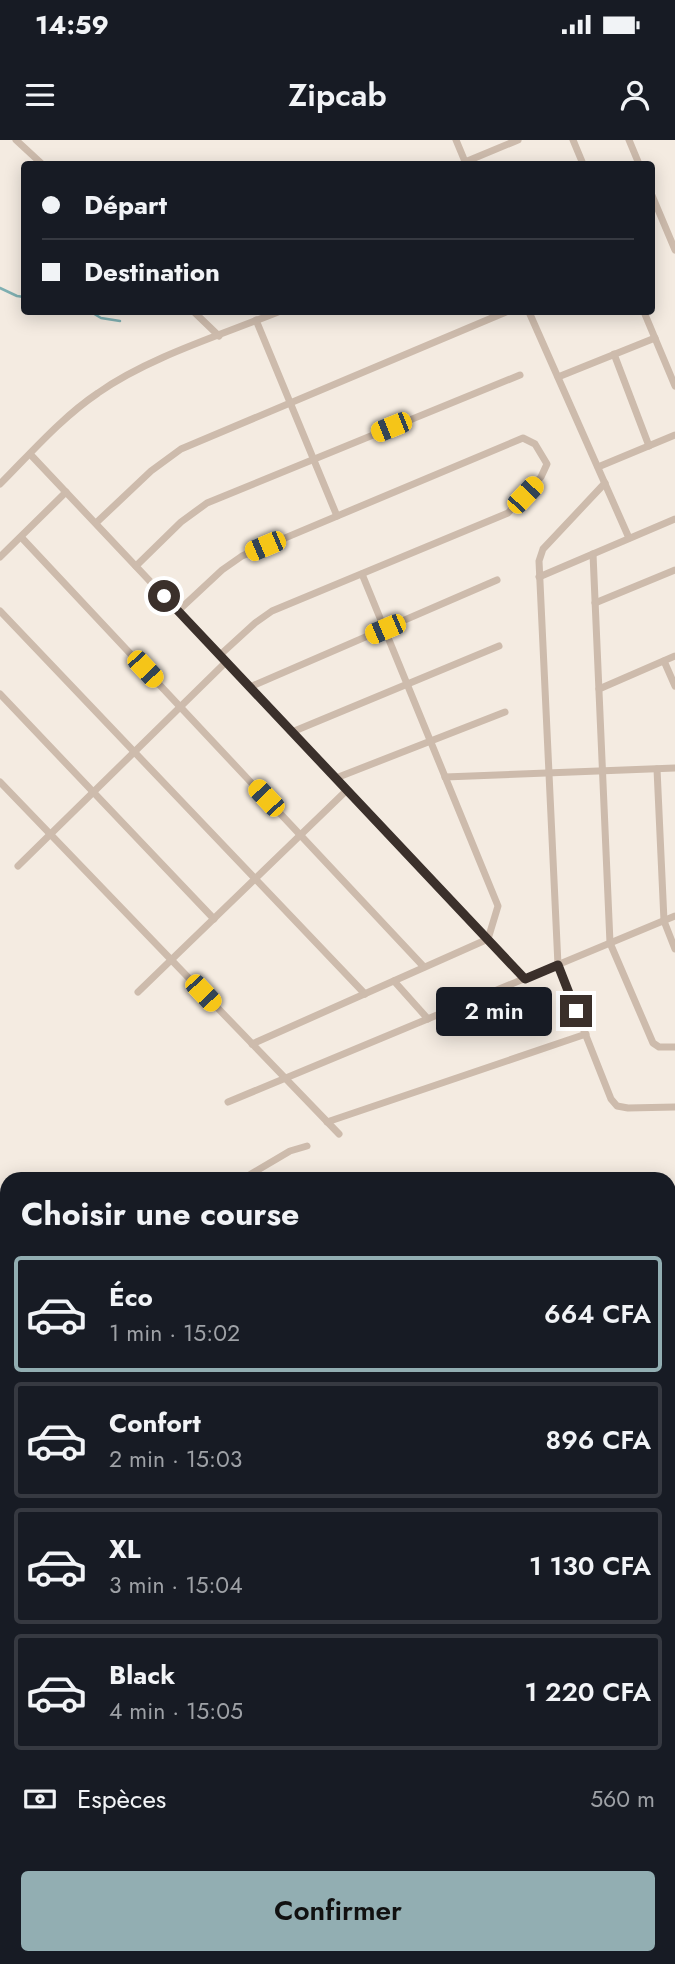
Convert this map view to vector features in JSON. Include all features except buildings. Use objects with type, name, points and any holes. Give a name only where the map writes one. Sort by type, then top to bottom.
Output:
[{"type":"street","points":[[16,140],[39,161]]},
{"type":"street","points":[[456,140],[465,161]]},
{"type":"street","points":[[573,140],[582,161]]},
{"type":"street","points":[[629,140],[637,161]]},
{"type":"street","points":[[470,161],[513,141]]},
{"type":"street","points":[[655,202],[675,250]]},
{"type":"street","points":[[197,315],[219,336]]},
{"type":"street","points":[[0,484],[66,418],[97,393],[132,372],[270,315]]},
{"type":"street","points":[[96,523],[151,471],[181,449],[499,315]]},
{"type":"street","points":[[530,315],[629,538]]},
{"type":"street","points":[[645,315],[675,386]]},
{"type":"street","points":[[257,320],[337,516]]},
{"type":"street","points":[[558,377],[655,338]]},
{"type":"street","points":[[614,354],[649,446]]},
{"type":"street","points":[[136,566],[181,522],[207,502],[520,374]]},
{"type":"street","points":[[598,467],[675,435]]},
{"type":"street","points":[[178,611],[222,570],[242,556],[523,438],[535,444],[547,464],[541,477],[508,513],[272,611],[220,655]]},
{"type":"street","points":[[30,454],[525,979]]},
{"type":"street","points":[[605,483],[543,549],[538,561],[558,965],[611,1098],[617,1106],[675,1107]]},
{"type":"street","points":[[0,557],[66,492]]},
{"type":"street","points":[[539,577],[675,519]]},
{"type":"street","points":[[20,537],[424,967]]},
{"type":"street","points":[[593,554],[610,943],[653,1043],[659,1047],[675,1047]]},
{"type":"street","points":[[596,603],[675,569]]},
{"type":"street","points":[[252,1044],[488,939],[498,906],[362,574]]},
{"type":"street","points":[[250,687],[497,580]]},
{"type":"street","points":[[0,611],[365,994]]},
{"type":"street","points":[[292,732],[499,646]]},
{"type":"street","points":[[599,688],[675,656]]},
{"type":"street","points":[[664,661],[675,686]]},
{"type":"street","points":[[18,866],[226,662]]},
{"type":"street","points":[[0,694],[214,919]]},
{"type":"street","points":[[336,778],[505,712]]},
{"type":"street","points":[[445,778],[675,768]]},
{"type":"street","points":[[657,769],[664,921],[675,948]]},
{"type":"street","points":[[0,782],[339,1134]]},
{"type":"street","points":[[138,992],[347,790]]},
{"type":"street","points":[[228,1102],[675,916]]},
{"type":"street","points":[[394,981],[428,1019]]},
{"type":"street","points":[[327,1122],[586,1034]]},
{"type":"street","points":[[255,1172],[290,1151],[307,1146]]},
{"type":"waterway","points":[[0,288],[21,297]]},
{"type":"waterway","points":[[96,315],[120,321]]},
{"type":"route","points":[[164,596],[525,979],[558,965],[576,1011]]}]
